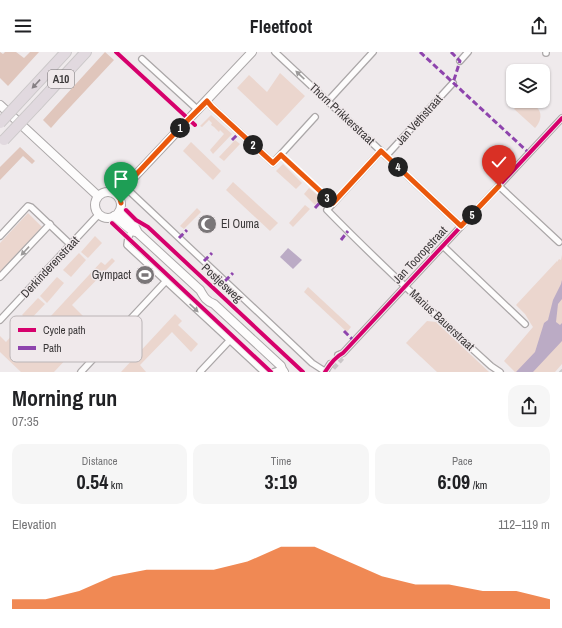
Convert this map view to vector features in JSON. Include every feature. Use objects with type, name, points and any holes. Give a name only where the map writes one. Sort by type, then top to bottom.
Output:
[{"type":"highway","name":"A10","points":[[0,123],[66,52]]},
{"type":"highway","name":"A10","points":[[2,142],[86,52]]},
{"type":"street","points":[[117,195],[252,52]]},
{"type":"street","name":"Thorn Prikkerstraat","points":[[276,52],[461,226]]},
{"type":"street","points":[[328,101],[373,52]]},
{"type":"street","points":[[460,61],[468,52]]},
{"type":"street","points":[[142,59],[198,110]]},
{"type":"street","name":"Jan Vethstraat","points":[[386,156],[453,83]]},
{"type":"street","points":[[207,101],[273,163],[315,117]]},
{"type":"street","points":[[0,105],[98,196]]},
{"type":"street","name":"Jan Tooropstraat","points":[[341,356],[562,118]]},
{"type":"street","name":"Marius Bauerstraat","points":[[381,151],[327,210],[405,286],[491,366],[500,372]]},
{"type":"street","points":[[499,186],[559,242]]},
{"type":"street","name":"Postjesweg","points":[[125,187],[312,363],[326,372]]},
{"type":"street","points":[[110,192],[117,195],[121,203],[117,213],[109,218],[99,214],[95,205],[98,196],[102,193],[110,192]]},
{"type":"street","points":[[0,236],[28,206],[50,224],[71,245]]},
{"type":"street","name":"Postjesweg","points":[[117,213],[135,232],[200,290],[208,302],[214,304],[282,369],[286,367],[292,372]]},
{"type":"street","name":"Derkinderenstraat","points":[[0,320],[99,214]]},
{"type":"street","points":[[0,277],[50,224]]},
{"type":"street","points":[[135,232],[128,238],[127,245],[264,372]]},
{"type":"street","name":"Jan Tooropstraat","points":[[443,246],[525,324]]},
{"type":"street","points":[[133,316],[166,281]]},
{"type":"street","points":[[200,372],[230,340]]},
{"type":"street","points":[[81,372],[90,362]]},
{"type":"street","points":[[326,372],[331,366]]},
{"type":"street","points":[[273,372],[282,369]]},
{"type":"shaded area","points":[[0,52],[3,54],[5,52],[16,52],[24,58],[30,52],[39,52],[8,86],[0,78]]},
{"type":"shaded area","points":[[105,52],[114,60],[51,128],[43,120]]},
{"type":"shaded area","points":[[280,73],[305,96],[277,126],[237,88],[249,75],[267,92]]},
{"type":"shaded area","points":[[538,108],[540,112],[540,120],[535,128],[514,109]]},
{"type":"shaded area","points":[[211,115],[232,134],[213,154],[210,150],[224,134],[220,130],[219,132],[211,125],[212,123],[209,120],[202,127],[200,126]]},
{"type":"shaded area","points":[[235,140],[240,144],[224,161],[219,157]]},
{"type":"shaded area","points":[[191,142],[221,171],[213,180],[183,151]]},
{"type":"shaded area","points":[[20,147],[35,161],[32,164],[23,156],[0,180],[0,167]]},
{"type":"shaded area","points":[[283,164],[302,183],[296,189],[276,171]]},
{"type":"shaded area","points":[[233,182],[278,223],[270,231],[226,190]]},
{"type":"shaded area","points":[[309,188],[321,198],[315,205],[304,194]]},
{"type":"shaded area","points":[[305,205],[310,209],[293,227],[289,223]]},
{"type":"shaded area","points":[[197,208],[201,212],[184,229],[180,226]]},
{"type":"shaded area","points":[[28,213],[42,227],[0,272],[0,243]]},
{"type":"shaded area","points":[[95,236],[102,243],[88,258],[81,252]]},
{"type":"shaded area","points":[[288,248],[302,260],[293,269],[280,257]]},
{"type":"shaded area","points":[[79,253],[86,260],[71,277],[63,270]]},
{"type":"shaded area","points":[[562,255],[562,364],[555,372],[515,372],[504,361],[533,327],[525,314],[516,305],[559,259],[561,260]]},
{"type":"shaded area","points":[[112,258],[115,261],[72,305],[83,316],[51,316],[101,262],[105,265]]},
{"type":"shaded area","points":[[57,277],[64,283],[47,303],[40,296]]},
{"type":"shaded area","points":[[562,280],[562,299],[558,304],[556,322],[560,325],[562,323],[562,341],[533,372],[516,372],[535,352],[544,323],[548,320],[553,300]]},
{"type":"shaded area","points":[[308,287],[351,327],[347,332],[304,292]]},
{"type":"shaded area","points":[[38,298],[45,304],[34,316],[22,315]]},
{"type":"shaded area","points":[[175,314],[182,321],[178,325],[198,344],[191,352],[172,332],[140,365],[146,372],[121,372],[130,362],[142,362],[142,349]]},
{"type":"shaded area","points":[[427,321],[436,322],[489,372],[437,372],[406,343]]},
{"type":"shaded area","points":[[0,336],[6,342],[10,338],[10,362],[0,352]]},
{"type":"shaded area","points":[[10,362],[63,362],[54,372],[21,372]]},
{"type":"tunnel","points":[[330,364],[338,355]]},
{"type":"tunnel","points":[[333,368],[342,358]]},
{"type":"marked path","points":[[420,52],[529,153]]},
{"type":"marked path","points":[[451,52],[460,61],[453,83]]},
{"type":"marked path","points":[[232,140],[240,132]]},
{"type":"marked path","points":[[315,208],[326,196]]},
{"type":"marked path","points":[[179,238],[187,230]]},
{"type":"marked path","points":[[341,240],[348,231]]},
{"type":"marked path","points":[[204,261],[212,253]]},
{"type":"marked path","points":[[225,281],[233,273]]},
{"type":"marked path","points":[[344,331],[354,341]]},
{"type":"cycle path","points":[[116,52],[195,125]]},
{"type":"cycle path","points":[[325,372],[333,361],[343,353],[562,118]]},
{"type":"cycle path","points":[[281,155],[333,203]]},
{"type":"cycle path","points":[[126,210],[136,220],[148,227],[303,372]]},
{"type":"cycle path","points":[[112,223],[271,372]]},
{"type":"place","name":"El Ouma","points":[[207,224]]},
{"type":"place","name":"Gympact","points":[[145,275]]},
{"type":"route","points":[[121,203],[117,195],[207,101],[273,163],[281,155],[333,203],[381,151],[461,226],[499,186]]}]
